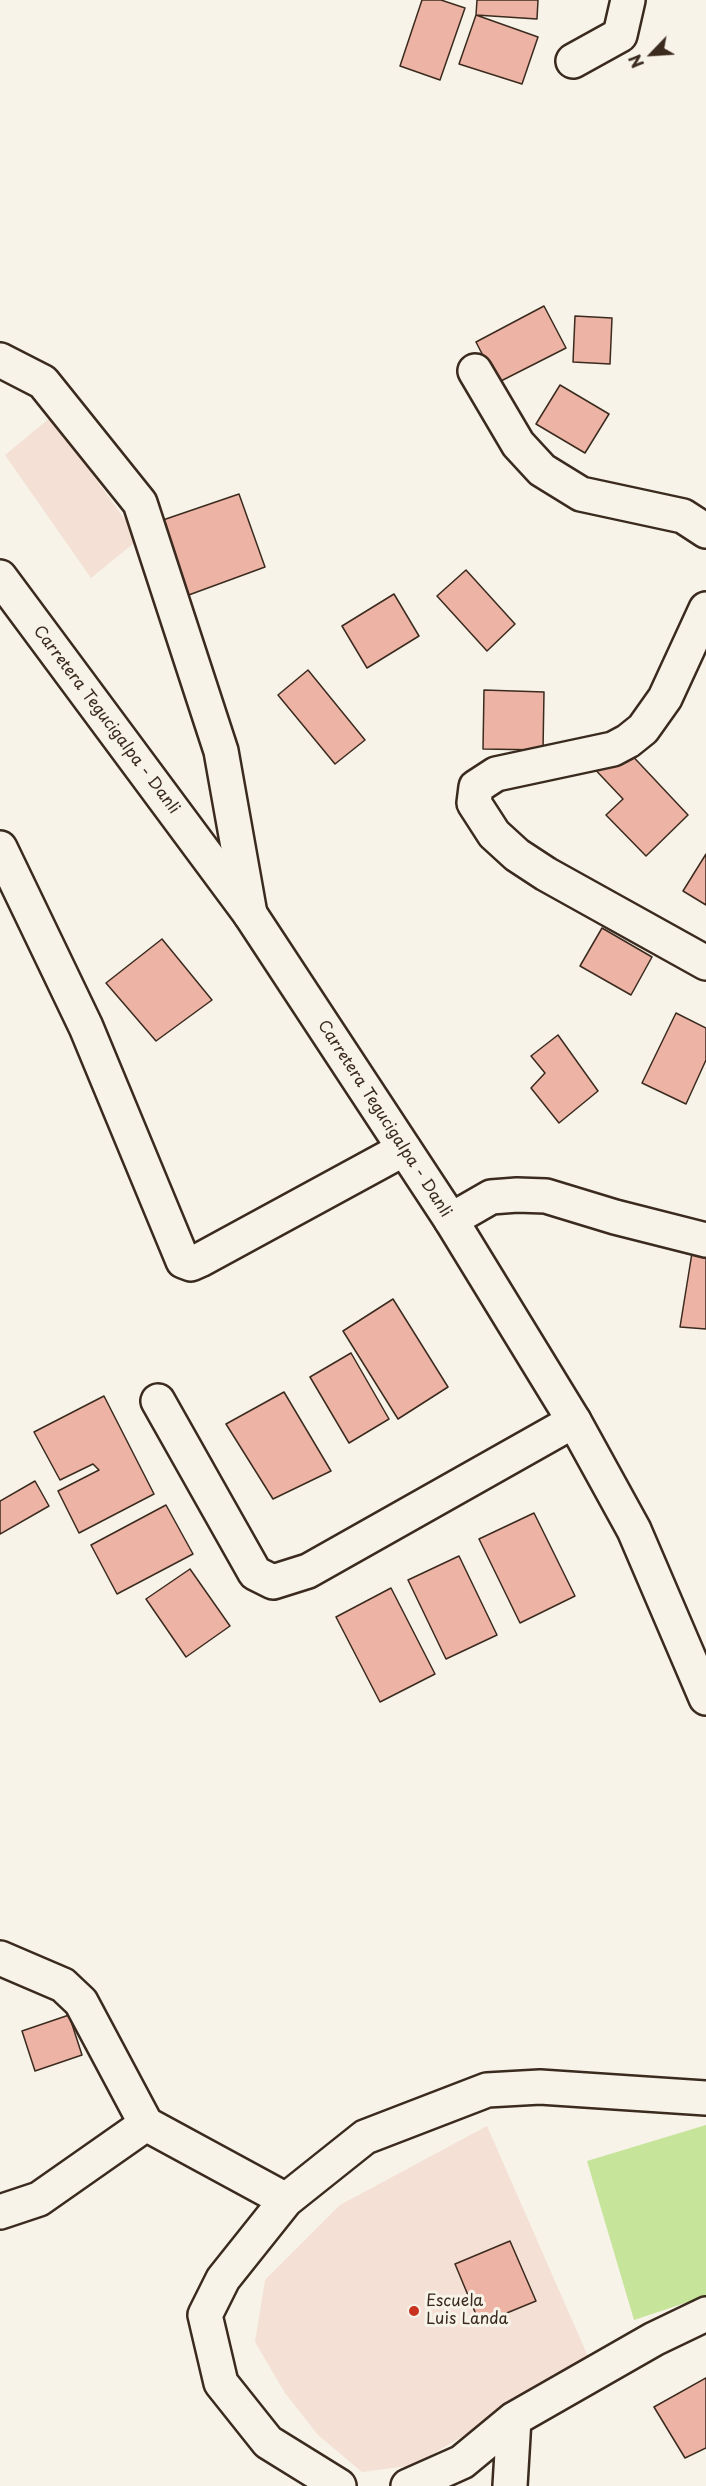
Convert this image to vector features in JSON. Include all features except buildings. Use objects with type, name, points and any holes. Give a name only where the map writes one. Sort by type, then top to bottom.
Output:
[{"type":"main road","points":[[573,61],[620,35],[628,0]]},
{"type":"main road","points":[[0,360],[43,382],[140,503],[221,751],[250,914]]},
{"type":"main road","points":[[475,371],[518,444],[542,470],[581,494],[683,516],[706,531]]},
{"type":"main road","name":"Carretera Tegucigalpa - Danli","points":[[0,577],[250,914],[451,1220],[574,1421],[634,1530],[706,1698]]},
{"type":"main road","points":[[706,609],[665,698],[643,729],[613,749],[496,774],[476,787],[474,803],[494,834],[517,855],[546,874],[706,963]]},
{"type":"main road","points":[[0,848],[86,1027],[183,1261],[191,1264],[200,1260],[405,1149]]},
{"type":"main road","points":[[451,1220],[491,1197],[546,1196],[615,1217],[706,1240]]},
{"type":"main road","points":[[158,1401],[255,1573],[273,1582],[308,1571],[574,1421]]},
{"type":"main road","points":[[0,1958],[63,1985],[81,2002],[146,2124],[286,2200]]},
{"type":"main road","points":[[339,2486],[268,2442],[221,2383],[205,2315],[223,2279],[286,2200],[365,2137],[487,2090],[540,2087],[706,2098]]},
{"type":"main road","points":[[0,2212],[39,2199],[146,2124]]},
{"type":"main road","points":[[408,2486],[462,2462],[514,2419],[654,2339],[706,2314]]},
{"type":"main road","points":[[510,2486],[514,2419]]},
{"type":"shaded area","points":[[51,417],[139,539],[91,578],[5,455]]},
{"type":"shaded area","name":"Escuela Luis Landa","points":[[487,2126],[590,2361],[414,2465],[362,2472],[318,2435],[285,2393],[255,2342],[265,2280],[340,2205]]},
{"type":"green space","points":[[706,2125],[706,2296],[634,2320],[587,2161]]},
{"type":"place","name":"Escuela Luis Landa","points":[[414,2311]]}]
